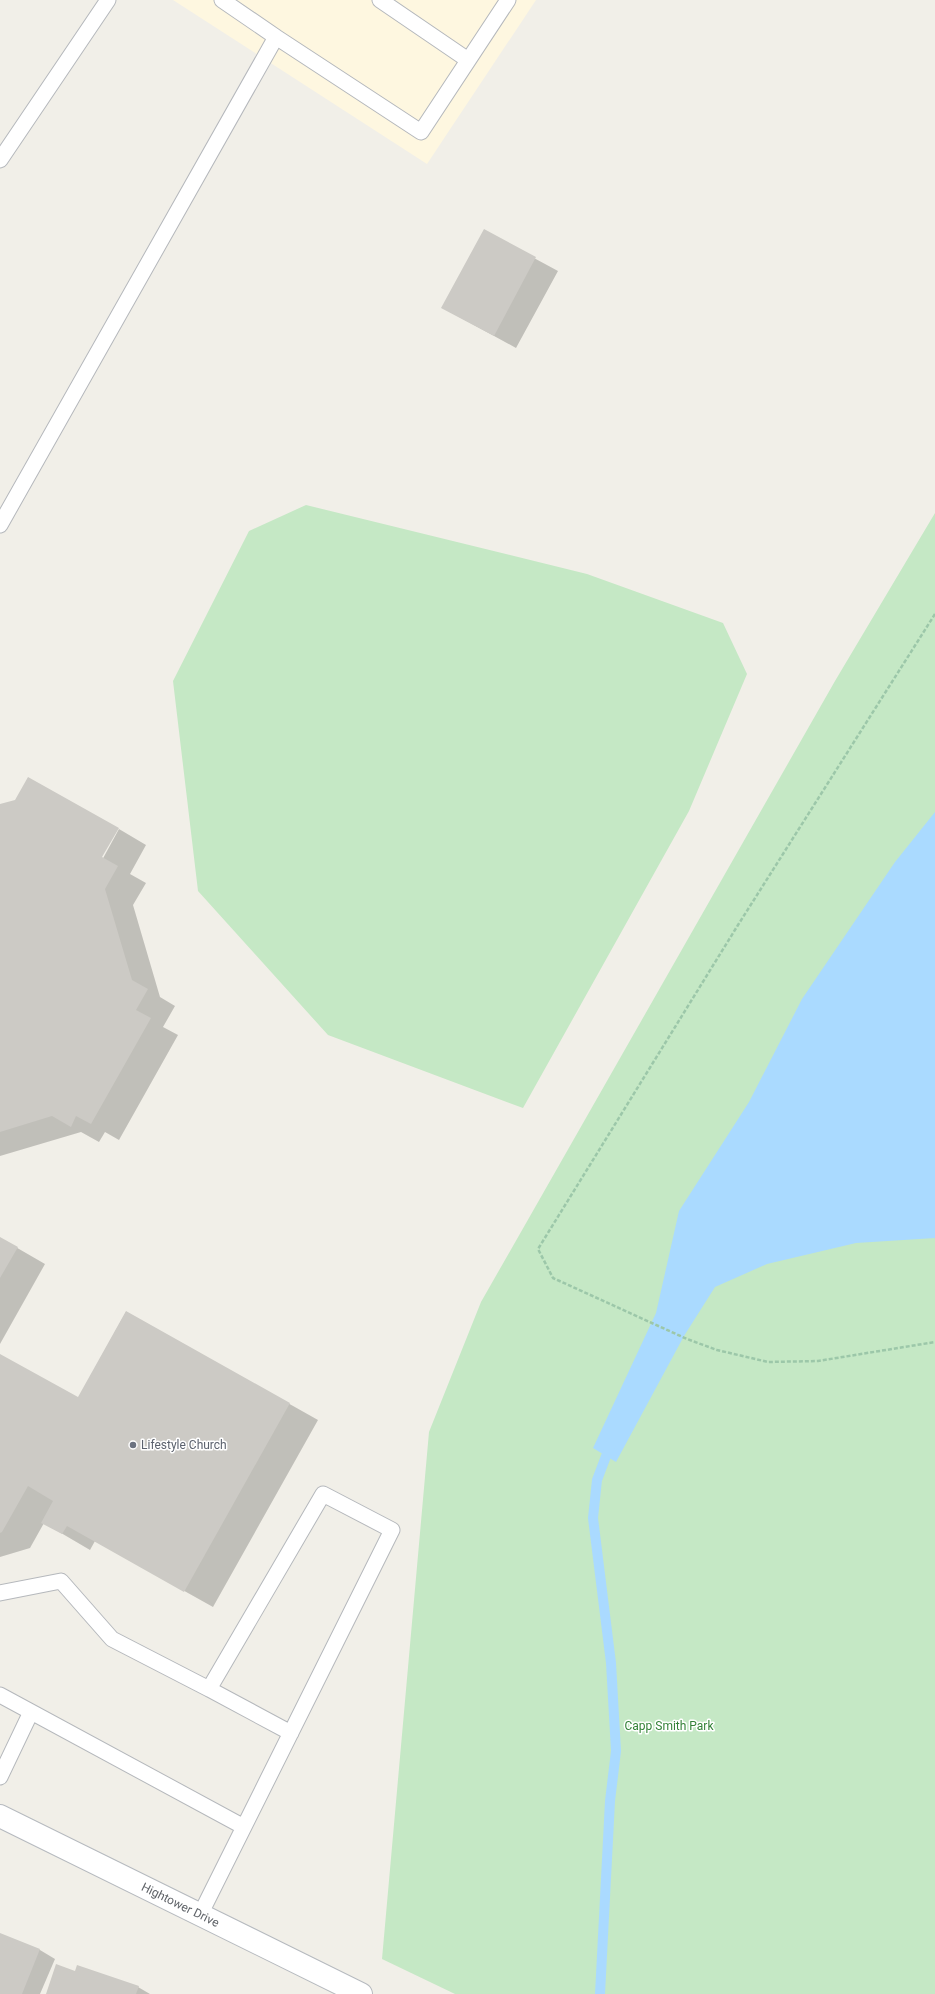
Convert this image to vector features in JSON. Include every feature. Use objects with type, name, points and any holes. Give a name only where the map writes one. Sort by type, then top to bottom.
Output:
[{"type":"main road","name":"Hightower Drive","points":[[0,1816],[361,1994]]},
{"type":"lane","points":[[0,160],[108,0]]},
{"type":"lane","points":[[222,0],[421,132],[508,0]]},
{"type":"lane","points":[[380,0],[468,60]]},
{"type":"lane","points":[[0,525],[276,37]]},
{"type":"lane","points":[[200,1915],[392,1530],[322,1494],[209,1690]]},
{"type":"lane","points":[[0,1593],[61,1581],[112,1639],[291,1733]]},
{"type":"lane","points":[[0,1696],[244,1827]]},
{"type":"lane","points":[[0,1777],[31,1712]]},
{"type":"path","points":[[935,614],[738,925],[538,1249],[553,1278],[687,1339],[717,1350],[768,1362],[818,1361],[935,1342]]},
{"type":"shaded area","points":[[173,0],[536,0],[427,164]]},
{"type":"green space","points":[[306,505],[587,574],[723,623],[747,674],[689,811],[523,1108],[328,1035],[198,891],[173,681],[249,531]]},
{"type":"green space","name":"Capp Smith Park","points":[[935,513],[935,1994],[455,1994],[382,1959],[429,1432],[481,1302],[835,681]]},
{"type":"water","points":[[935,812],[935,1238],[856,1243],[767,1264],[715,1287],[684,1336],[616,1462],[593,1448],[656,1313],[679,1211],[749,1102],[802,999],[895,862]]},
{"type":"building","points":[[484,229],[536,257],[494,336],[441,308]]},
{"type":"building","points":[[28,777],[119,828],[102,857],[118,866],[105,889],[132,980],[148,989],[136,1010],[151,1018],[91,1124],[76,1116],[71,1127],[52,1116],[0,1132],[0,804],[15,800]]},
{"type":"building","points":[[0,1237],[18,1247],[0,1278]]},
{"type":"building","name":"Lifestyle Church","points":[[126,1311],[290,1403],[184,1592],[67,1526],[62,1534],[41,1523],[53,1501],[28,1486],[2,1532],[0,1533],[0,1354],[78,1397]]},
{"type":"building","points":[[0,1933],[40,1949],[22,1994],[0,1994]]},
{"type":"building","points":[[56,1964],[75,1971],[77,1965],[139,1986],[136,1994],[46,1994]]},
{"type":"waterway","points":[[600,1994],[610,1801],[616,1751],[611,1663],[593,1518],[597,1480],[611,1443]]},
{"type":"place","name":"Lifestyle Church","points":[[133,1445]]}]
